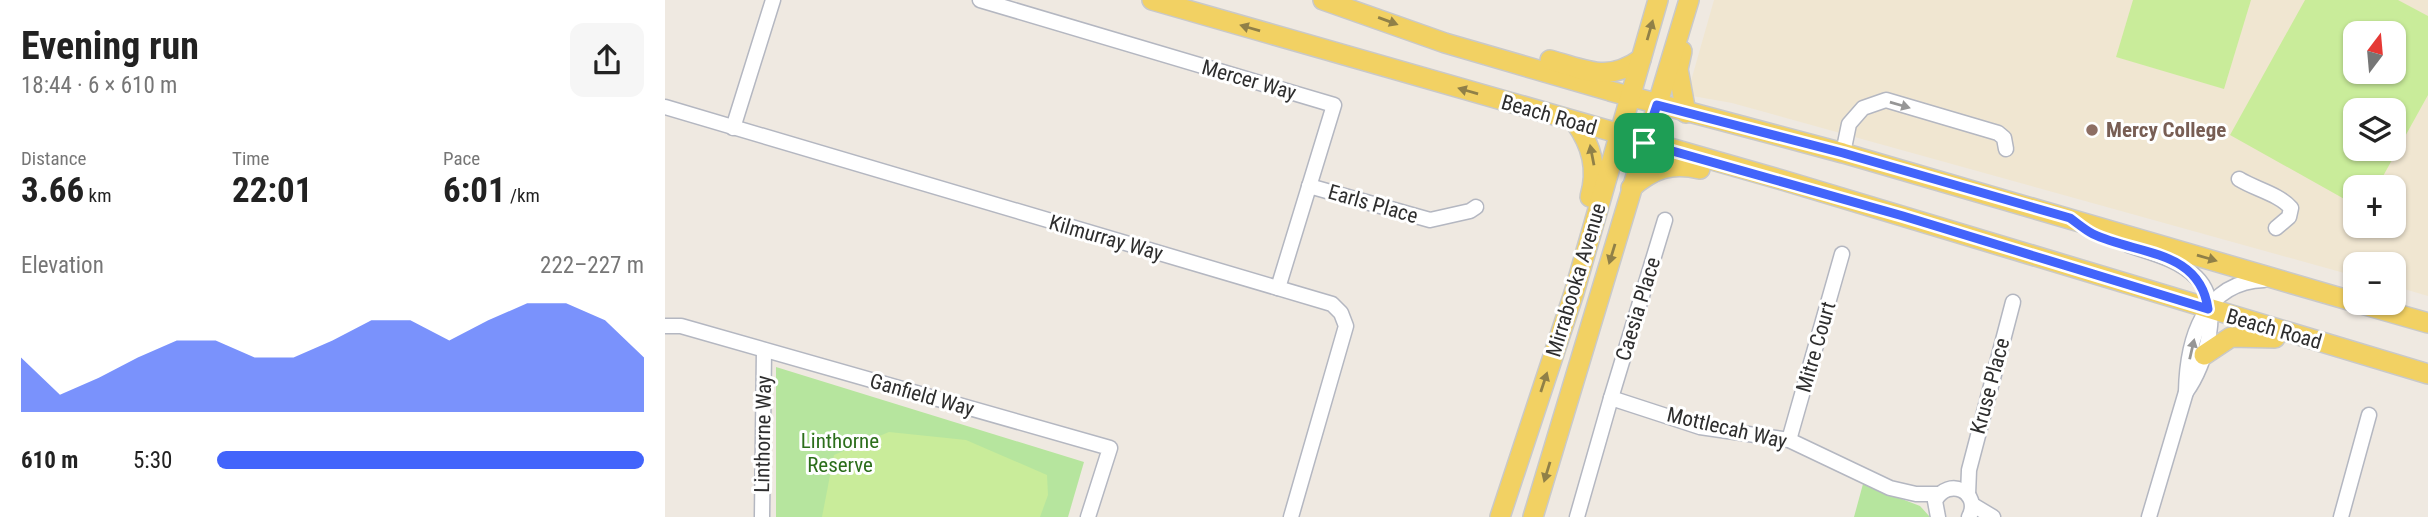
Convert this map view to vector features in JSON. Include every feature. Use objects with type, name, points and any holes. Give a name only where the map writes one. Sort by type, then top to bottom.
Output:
[{"type":"main road","name":"Beach Road","points":[[1152,0],[1644,143],[1782,180],[2428,374]]},
{"type":"main road","name":"Beach Road","points":[[1323,0],[1474,50],[1657,105],[1843,153],[2343,298]]},
{"type":"main road","name":"Mirrabooka Avenue","points":[[1500,517],[1574,293],[1658,0]]},
{"type":"main road","name":"Mirrabooka Avenue","points":[[1533,517],[1689,0]]},
{"type":"main road","points":[[1685,113],[1679,62],[1697,0]]},
{"type":"main road","points":[[1474,50],[1512,49],[1601,74],[1621,72],[1641,59]]},
{"type":"main road","points":[[1574,293],[1572,263],[1596,178],[1589,142],[1575,122]]},
{"type":"main road","points":[[1631,188],[1661,168],[1684,165],[1744,179],[1782,180]]},
{"type":"main road","name":"Beach Road","points":[[2401,315],[2428,323]]},
{"type":"main road","points":[[2204,355],[2223,339],[2242,335],[2262,335],[2341,348]]},
{"type":"street","points":[[733,128],[773,0]]},
{"type":"street","name":"Mercer Way","points":[[980,0],[1334,105],[1278,288]]},
{"type":"street","points":[[1843,153],[1849,124],[1863,108],[1886,100],[1998,133],[2004,138],[2006,149]]},
{"type":"street","name":"Kilmurray Way","points":[[665,107],[1332,304],[1341,313],[1346,326],[1291,517]]},
{"type":"street","points":[[2239,179],[2259,191],[2284,200],[2291,208],[2289,218],[2276,228]]},
{"type":"street","name":"Earls Place","points":[[1309,186],[1430,220],[1470,211],[1476,207]]},
{"type":"street","points":[[2070,218],[2092,233],[2173,260],[2188,270],[2206,290],[2208,309],[2213,322],[2198,376],[2186,392]]},
{"type":"street","name":"Caesia Place","points":[[1611,398],[1665,220]]},
{"type":"street","name":"Mitre Court","points":[[1789,440],[1842,254]]},
{"type":"street","points":[[2149,517],[2186,392],[2186,372],[2199,318],[2220,294],[2244,281],[2280,280]]},
{"type":"street","name":"Kruse Place","points":[[1970,506],[1969,470],[2013,302]]},
{"type":"street","name":"Ganfield Way","points":[[665,327],[681,326],[1109,448],[1088,517]]},
{"type":"street","name":"Linthorne Way","points":[[762,517],[764,350]]},
{"type":"street","points":[[1577,517],[1611,398]]},
{"type":"street","name":"Mottlecah Way","points":[[1611,398],[1700,427],[1789,440],[1890,488],[1941,502],[1959,488],[1970,506],[1993,517]]},
{"type":"street","points":[[2341,517],[2369,415]]},
{"type":"street","points":[[1941,502],[1969,470]]},
{"type":"shaded area","name":"Mercy College","points":[[1714,0],[2428,0],[2428,296],[2406,290],[2406,252],[2343,252],[2343,273],[1732,103],[1687,95]]},
{"type":"green space","points":[[2133,0],[2251,0],[2224,89],[2116,57]]},
{"type":"green space","points":[[2305,0],[2398,0],[2428,16],[2428,95],[2406,135],[2406,98],[2343,98],[2343,161],[2391,161],[2384,175],[2343,175],[2343,198],[2230,135]]},
{"type":"green space","name":"Linthorne Reserve","points":[[776,367],[1084,462],[1068,517],[776,517]]},
{"type":"green space","points":[[889,432],[966,440],[1047,475],[1048,495],[1040,517],[822,517],[834,455]]},
{"type":"green space","points":[[1863,484],[1920,506],[1930,517],[1854,517]]},
{"type":"place","name":"Mercy College","points":[[2092,130]]},
{"type":"route","points":[[1657,105],[1843,153],[2060,215],[2070,218],[2092,233],[2173,260],[2198,278],[2206,290],[2208,309],[1782,180],[1644,143],[1657,105]]}]
